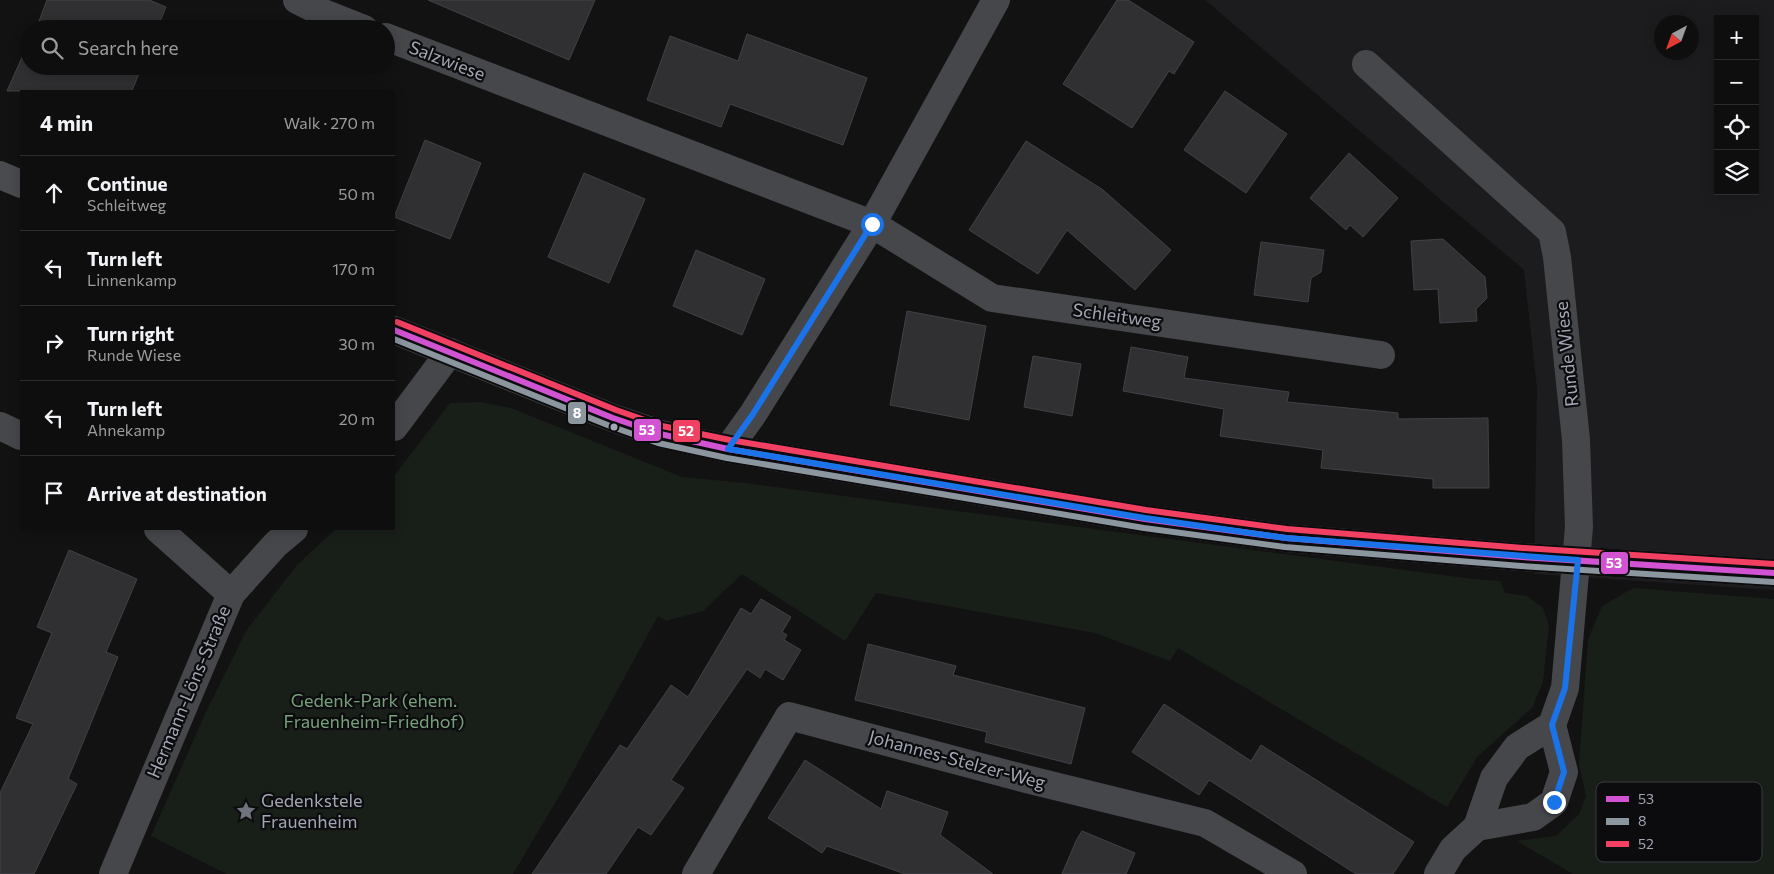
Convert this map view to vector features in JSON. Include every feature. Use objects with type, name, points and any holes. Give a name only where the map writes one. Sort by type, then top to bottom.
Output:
[{"type":"main road","points":[[0,175],[20,184]]},
{"type":"main road","points":[[395,330],[613,418],[660,434],[728,449],[1145,518],[1286,538],[1774,573]]},
{"type":"street","points":[[297,0],[341,20]]},
{"type":"street","points":[[728,449],[753,414],[872,224],[996,0]]},
{"type":"street","name":"Salzwiese","points":[[395,40],[872,224]]},
{"type":"street","name":"Runde Wiese","points":[[1366,64],[1552,232],[1557,256],[1576,440],[1579,527],[1578,560],[1565,688],[1552,725]]},
{"type":"street","name":"Schleitweg","points":[[872,224],[992,298],[1381,355]]},
{"type":"street","points":[[395,425],[450,352]]},
{"type":"street","points":[[0,426],[20,436]]},
{"type":"street","points":[[159,530],[231,594]]},
{"type":"street","name":"Hermann-Löns-Straße","points":[[113,874],[231,594],[276,544],[293,530]]},
{"type":"street","name":"Johannes-Stelzer-Weg","points":[[696,874],[789,716],[1026,779],[1205,823],[1293,874]]},
{"type":"street","points":[[1438,874],[1453,849],[1477,827],[1494,778],[1517,746],[1552,725],[1564,772],[1554,802],[1533,817],[1477,827]]},
{"type":"shaded area","points":[[1205,0],[1774,0],[1774,590],[1534,574],[1537,388],[1524,270]]},
{"type":"green space","name":"Gedenk-Park (ehem. Frauenheim-Friedhof)","points":[[480,402],[511,408],[682,477],[745,483],[1500,581],[1505,593],[1527,596],[1543,608],[1549,625],[1543,682],[1532,708],[1478,756],[1447,807],[1178,648],[1170,661],[1095,633],[876,593],[845,641],[742,574],[703,611],[666,621],[658,616],[564,788],[513,874],[227,874],[151,836],[206,712],[246,631],[297,565],[335,530],[395,530],[395,475],[450,403]]},
{"type":"green space","points":[[1633,588],[1774,599],[1774,874],[1573,874],[1517,841],[1556,836],[1579,814],[1586,796],[1579,764],[1588,640],[1602,606]]},
{"type":"building","points":[[47,0],[149,0],[166,7],[161,20],[39,20]]},
{"type":"building","points":[[428,0],[595,0],[569,60]]},
{"type":"building","points":[[1117,0],[1128,0],[1194,42],[1174,74],[1169,71],[1132,128],[1063,84]]},
{"type":"building","points":[[747,34],[867,78],[843,145],[730,104],[721,127],[647,100],[670,36],[738,61]]},
{"type":"building","points":[[20,62],[20,75],[138,75],[132,90],[7,91]]},
{"type":"building","points":[[1225,91],[1287,134],[1246,193],[1184,150]]},
{"type":"building","points":[[425,140],[481,163],[450,239],[395,217]]},
{"type":"building","points":[[1026,141],[1103,190],[1171,250],[1135,290],[1067,230],[1038,274],[969,230]]},
{"type":"building","points":[[1349,153],[1398,198],[1363,237],[1350,225],[1346,230],[1310,198]]},
{"type":"building","points":[[584,173],[645,199],[609,283],[548,257]]},
{"type":"building","points":[[1443,239],[1485,277],[1487,298],[1476,309],[1477,321],[1440,323],[1438,289],[1414,290],[1411,241]]},
{"type":"building","points":[[1261,242],[1324,250],[1321,272],[1311,278],[1308,302],[1254,295]]},
{"type":"building","points":[[696,250],[765,279],[742,335],[673,306]]},
{"type":"building","points":[[907,311],[986,326],[969,420],[890,405]]},
{"type":"building","points":[[1131,347],[1188,357],[1184,378],[1289,392],[1287,402],[1398,413],[1398,419],[1488,418],[1489,488],[1433,488],[1433,479],[1321,468],[1323,450],[1220,436],[1224,409],[1123,391]]},
{"type":"building","points":[[1033,356],[1081,364],[1072,416],[1024,407]]},
{"type":"building","points":[[69,550],[137,579],[106,652],[118,657],[68,779],[77,784],[34,874],[0,874],[0,793],[33,724],[16,718],[52,633],[37,627]]},
{"type":"building","points":[[761,599],[791,617],[782,632],[787,635],[784,640],[801,650],[783,680],[765,669],[760,678],[747,669],[671,780],[684,788],[651,835],[638,827],[606,874],[532,874],[620,745],[627,749],[671,685],[688,697],[741,608],[751,614]]},
{"type":"building","points":[[868,644],[956,666],[953,675],[1085,708],[1071,764],[985,742],[987,732],[855,700]]},
{"type":"building","points":[[1164,704],[1251,761],[1261,745],[1414,842],[1393,874],[1356,874],[1209,780],[1199,795],[1132,752]]},
{"type":"building","points":[[805,760],[881,809],[887,791],[948,812],[940,835],[993,874],[905,874],[827,846],[822,853],[768,818]]},
{"type":"building","points":[[1082,831],[1135,853],[1126,874],[1062,874]]},
{"type":"transit line","name":"52","points":[[397,322],[616,410],[662,426],[730,440],[1146,510],[1287,529],[1523,548],[1774,564]]},
{"type":"transit line","name":"53","points":[[395,330],[613,418],[660,434],[728,449],[1145,519],[1286,538],[1522,557],[1774,573]]},
{"type":"transit line","name":"8","points":[[395,339],[610,426],[658,443],[727,458],[1144,528],[1285,547],[1521,566],[1773,582]]},
{"type":"place","name":"Gedenkstele Frauenheim","points":[[246,811]]},
{"type":"route","points":[[872,224],[753,414],[728,449],[1145,518],[1286,538],[1578,560],[1565,688],[1552,725],[1564,772],[1554,802]]}]
